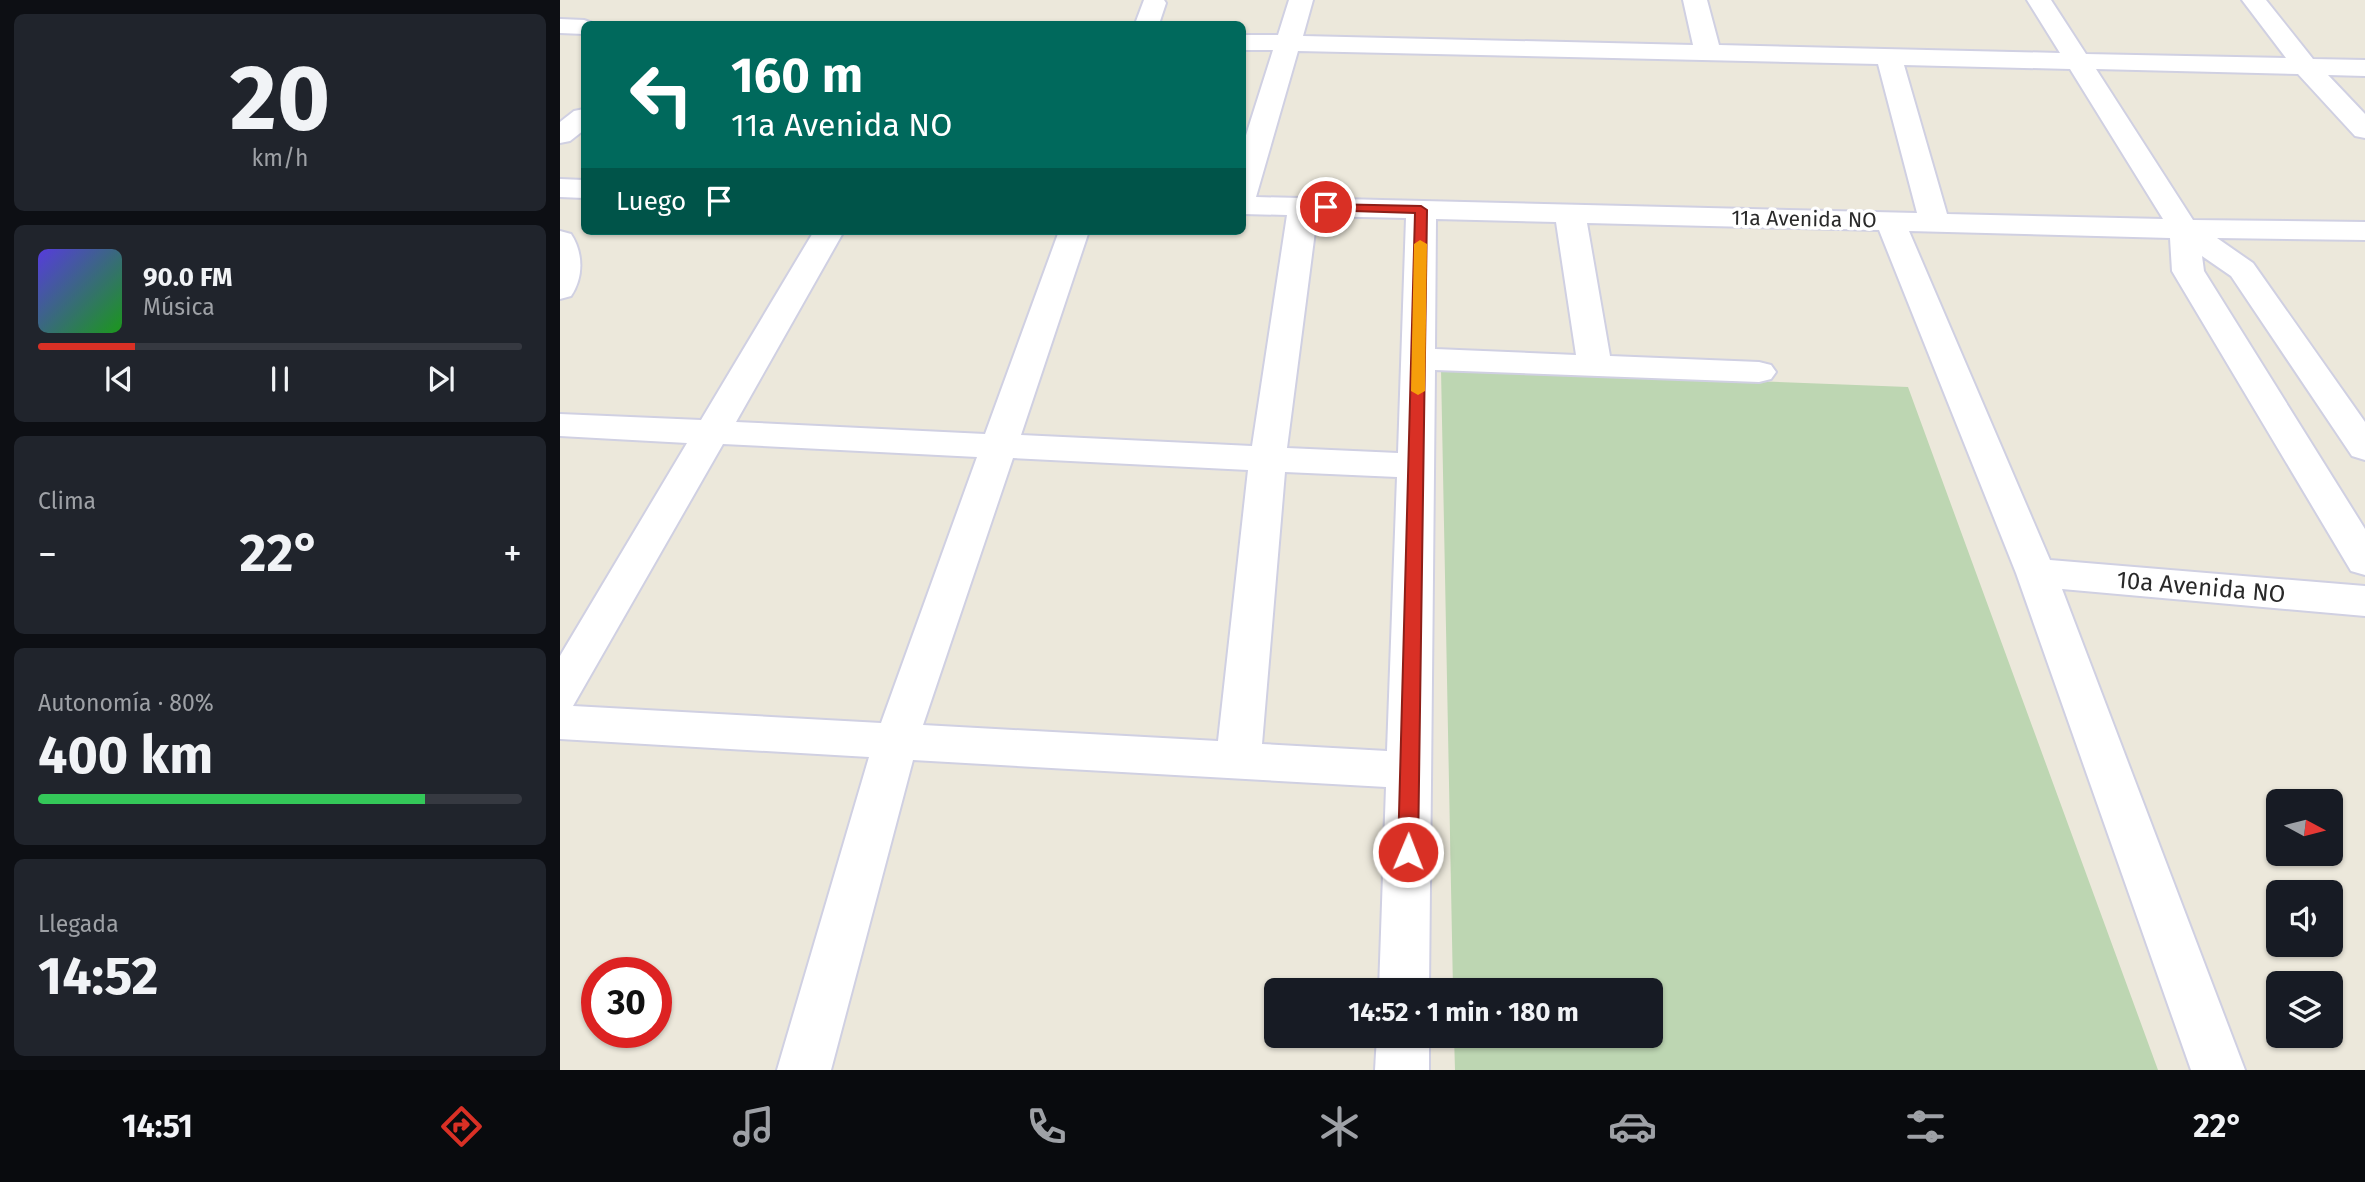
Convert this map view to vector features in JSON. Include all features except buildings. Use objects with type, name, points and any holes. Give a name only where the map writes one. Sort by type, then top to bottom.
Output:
[{"type":"street","points":[[1246,183],[1301,0]]},
{"type":"street","points":[[1695,0],[1708,53]]},
{"type":"street","points":[[2039,0],[2184,229],[2242,270],[2365,448]]},
{"type":"street","points":[[2254,0],[2306,67],[2365,130]]},
{"type":"street","points":[[560,26],[581,27]]},
{"type":"street","points":[[1246,42],[2365,68]]},
{"type":"street","points":[[1889,57],[1936,223]]},
{"type":"street","points":[[560,135],[581,119]]},
{"type":"street","points":[[560,188],[581,189]]},
{"type":"street","name":"11a Avenida NO","points":[[1246,205],[2184,229],[2365,231]]},
{"type":"street","points":[[1238,760],[1268,458],[1303,207]]},
{"type":"street","points":[[1404,978],[1421,210]]},
{"type":"street","points":[[1570,214],[1595,366]]},
{"type":"street","points":[[1889,221],[2036,573],[2217,1070]]},
{"type":"street","points":[[2184,229],[2188,271],[2365,561]]},
{"type":"street","points":[[560,693],[827,235]]},
{"type":"street","points":[[804,1070],[896,741],[1073,235]]},
{"type":"street","points":[[560,240],[566,262],[560,289]]},
{"type":"street","points":[[1418,359],[1759,372]]},
{"type":"street","points":[[560,425],[1417,466]]},
{"type":"street","name":"10a Avenida NO","points":[[2036,573],[2365,601]]},
{"type":"street","points":[[560,722],[1410,769]]},
{"type":"street","points":[[1402,1070],[1403,1048]]},
{"type":"green space","points":[[1441,369],[1908,387],[2158,1070],[1455,1070],[1454,1048],[1663,1048],[1663,978],[1453,978]]},
{"type":"slow traffic","points":[[1418,391],[1420,244]]},
{"type":"route","points":[[1326,207],[1421,210],[1408,852]]}]
